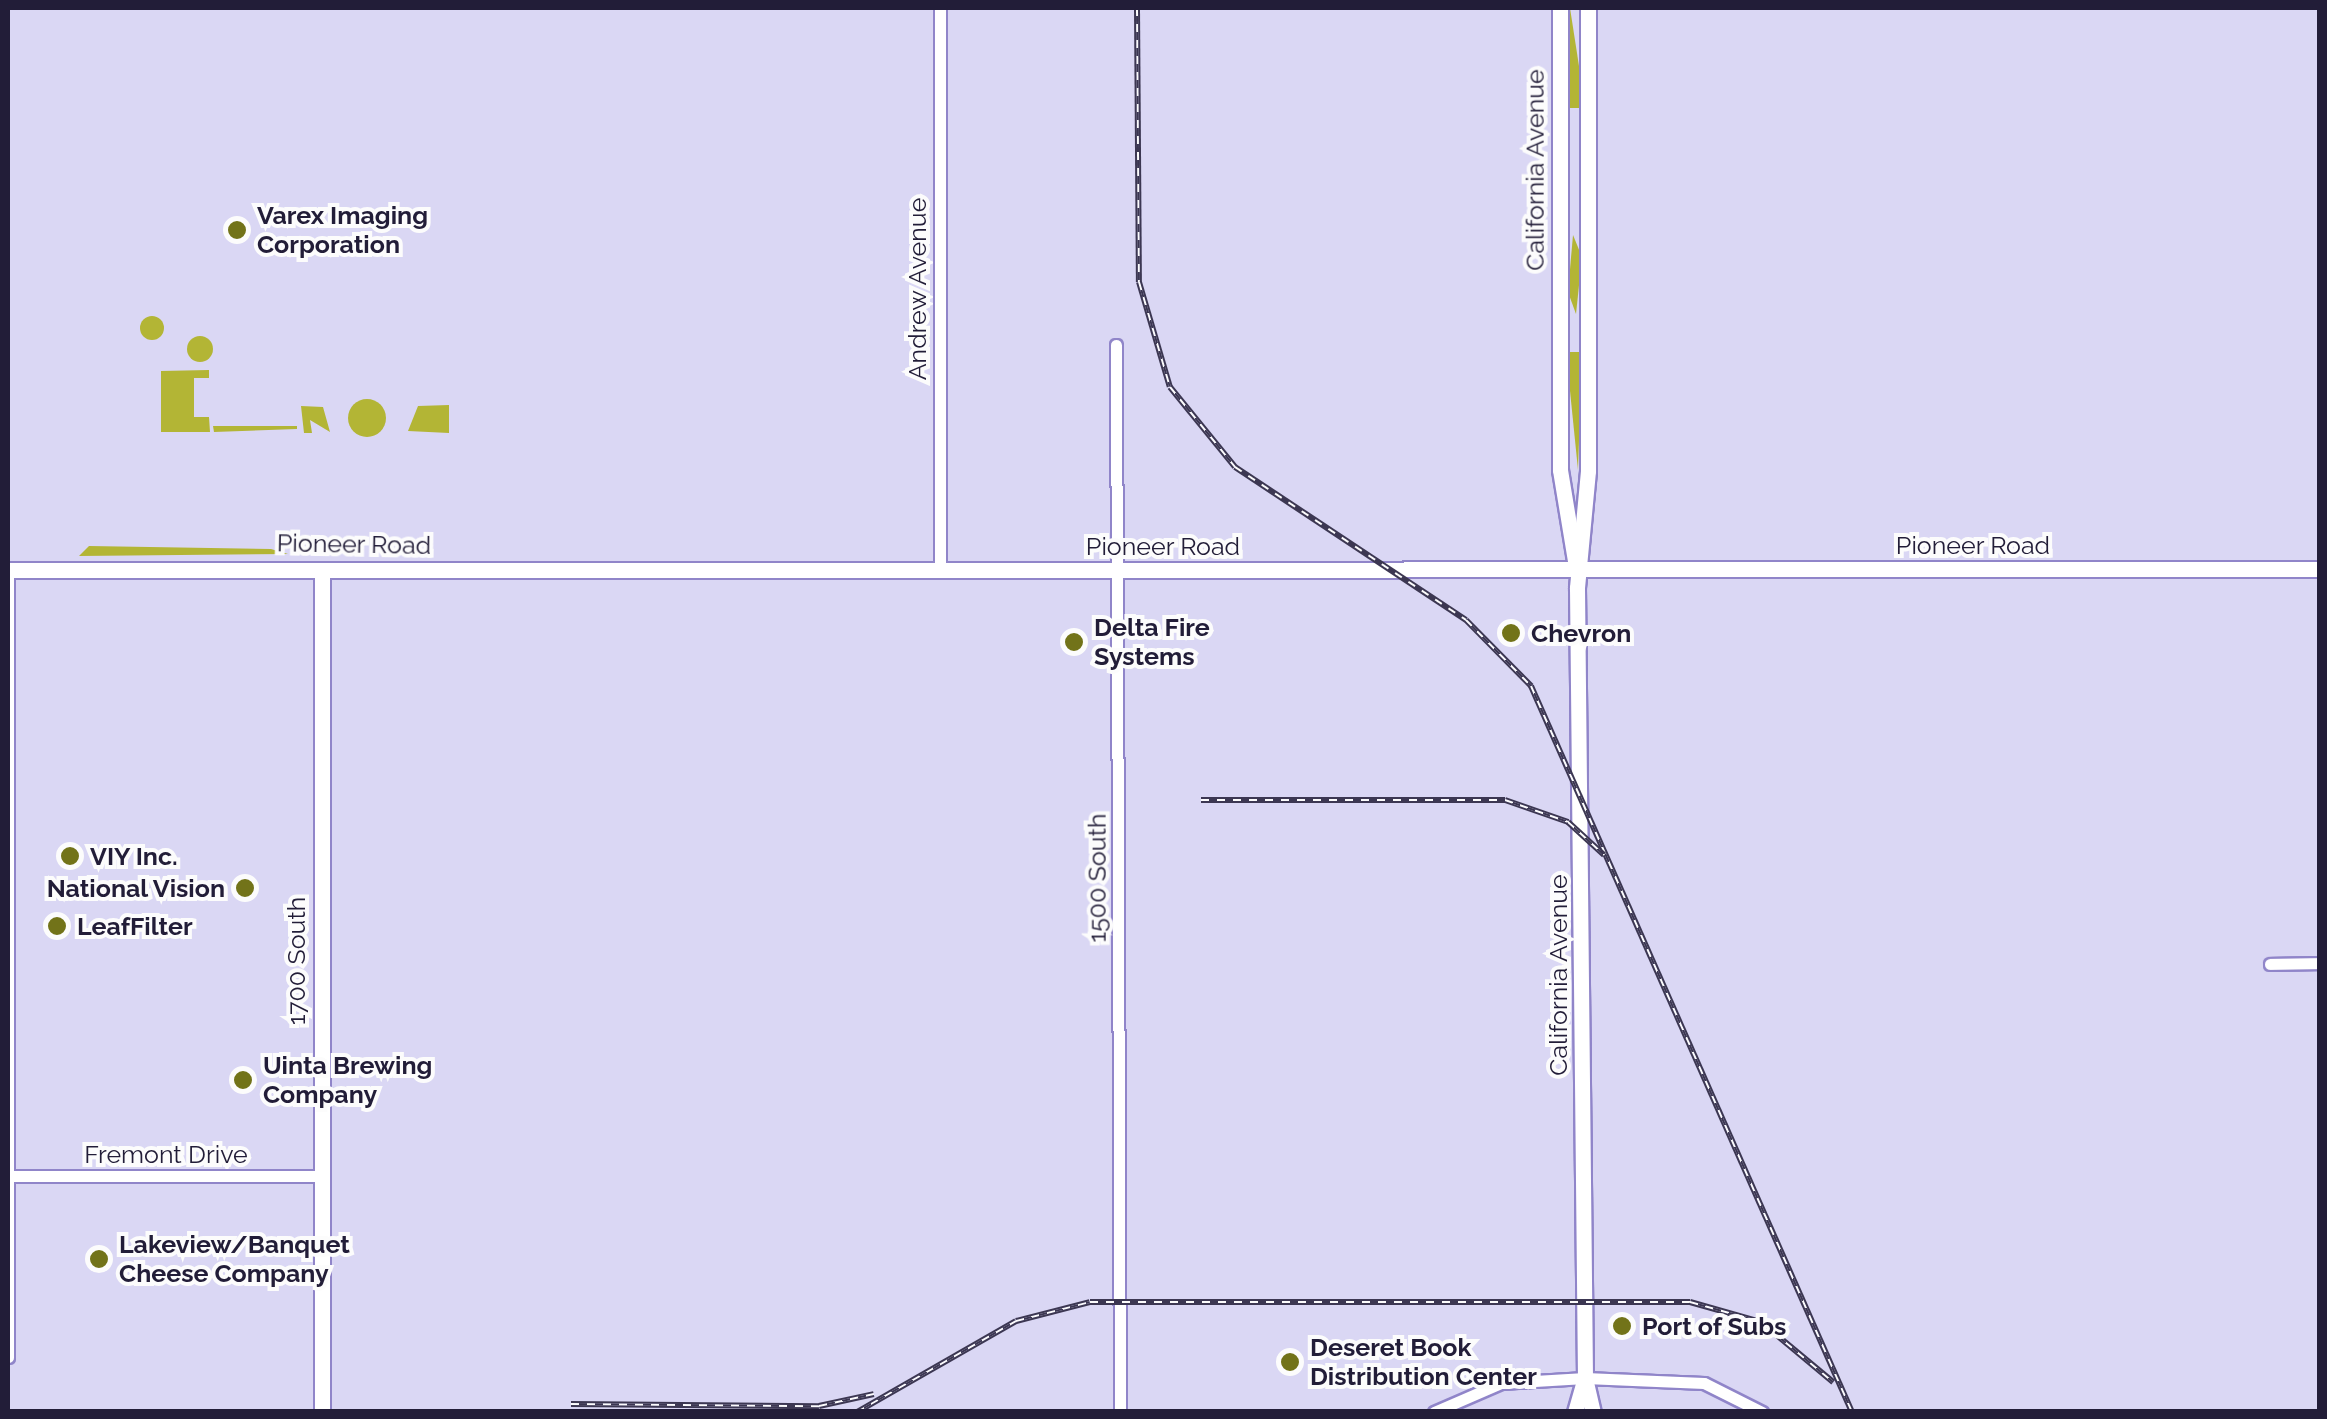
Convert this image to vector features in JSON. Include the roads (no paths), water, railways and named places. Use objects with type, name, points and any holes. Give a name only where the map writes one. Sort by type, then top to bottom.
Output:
[{"type":"main road","name":"California Avenue","points":[[1560,8],[1561,491],[1577,571]]},
{"type":"main road","name":"California Avenue","points":[[1588,8],[1588,493],[1577,571],[1585,1378],[1593,1412]]},
{"type":"main road","points":[[1560,157],[1588,156]]},
{"type":"main road","points":[[1560,214],[1588,214]]},
{"type":"main road","points":[[1560,323],[1588,324]]},
{"type":"main road","name":"Pioneer Road","points":[[8,570],[2320,568]]},
{"type":"main road","name":"1700 South","points":[[322,570],[322,1412]]},
{"type":"main road","name":"California Avenue","points":[[1575,1412],[1585,1378]]},
{"type":"street","name":"Andrew Avenue","points":[[940,8],[940,570]]},
{"type":"street","name":"1500 South","points":[[1116,344],[1120,570],[1120,1412]]},
{"type":"street","points":[[8,570],[8,1357]]},
{"type":"street","points":[[2270,964],[2320,963]]},
{"type":"street","name":"Fremont Drive","points":[[9,1176],[322,1176]]},
{"type":"street","points":[[1434,1412],[1501,1383],[1585,1378],[1704,1383],[1762,1412]]},
{"type":"railway","points":[[1137,8],[1139,282],[1170,387],[1235,467],[1466,620],[1531,686],[1852,1412]]},
{"type":"railway","points":[[1201,800],[1505,800],[1568,822],[1604,855]]},
{"type":"railway","points":[[857,1412],[1016,1321],[1090,1302],[1690,1302],[1761,1322],[1833,1382]]},
{"type":"railway","points":[[571,1404],[819,1406],[874,1394]]},
{"type":"place","name":"Varex Imaging Corporation","points":[[237,230]]},
{"type":"place","name":"Chevron","points":[[1511,633]]},
{"type":"place","name":"Delta Fire Systems","points":[[1074,642]]},
{"type":"place","name":"VIY Inc.","points":[[70,856]]},
{"type":"place","name":"National Vision","points":[[245,888]]},
{"type":"place","name":"LeafFilter","points":[[57,926]]},
{"type":"place","name":"Uinta Brewing Company","points":[[243,1080]]},
{"type":"place","name":"Lakeview/Banquet Cheese Company","points":[[99,1259]]},
{"type":"place","name":"Port of Subs","points":[[1622,1326]]},
{"type":"place","name":"Deseret Book Distribution Center","points":[[1290,1362]]}]
